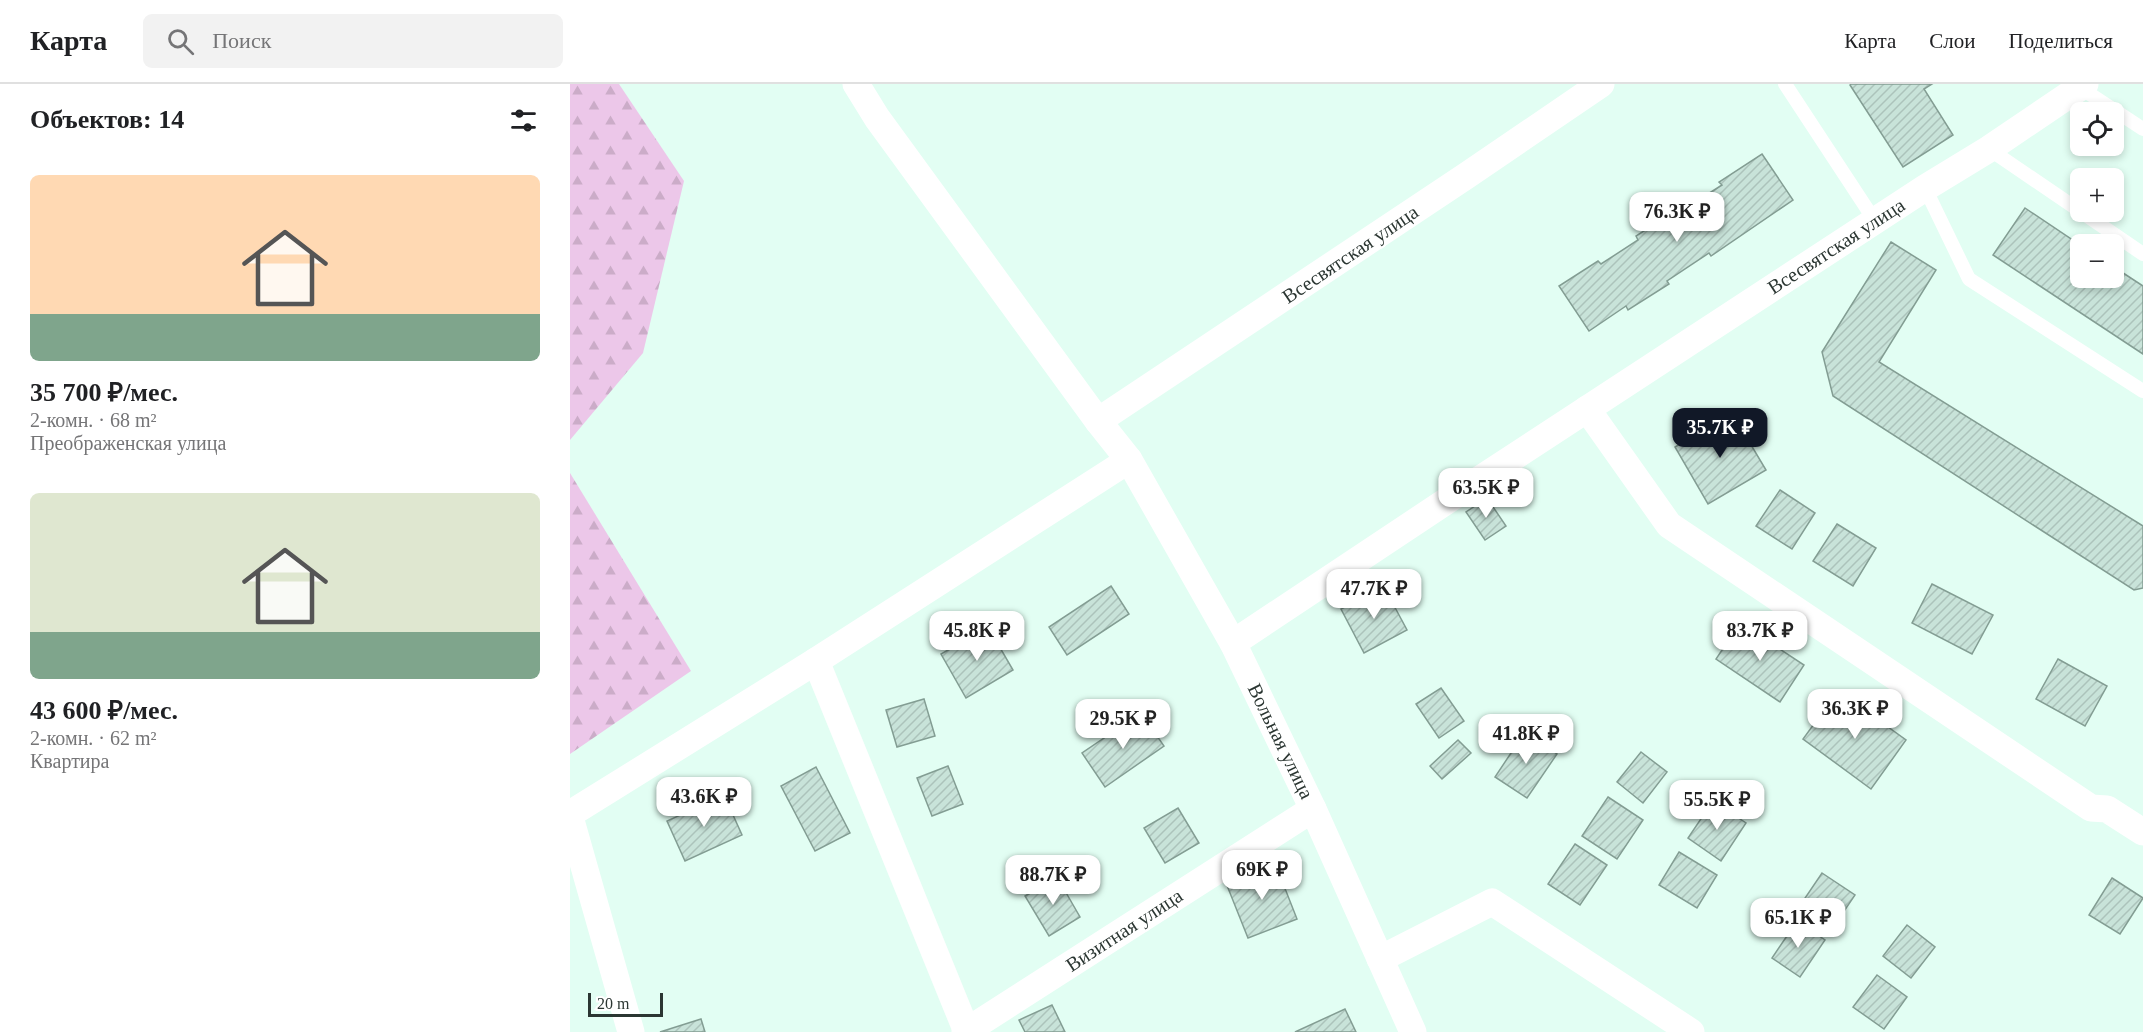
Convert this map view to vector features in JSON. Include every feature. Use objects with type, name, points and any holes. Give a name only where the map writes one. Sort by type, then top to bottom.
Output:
[{"type":"street","name":"Вольная улица","points":[[856,84],[877,118],[1098,421],[1129,460],[1233,644],[1313,809],[1413,1032]]},
{"type":"street","name":"Всесвятская улица","points":[[1098,421],[1601,84]]},
{"type":"street","name":"Всесвятская улица","points":[[1233,644],[1587,409],[1875,220],[1989,149],[2082,86]]},
{"type":"street","points":[[1587,409],[1669,525],[2091,808],[2107,809],[2143,832]]},
{"type":"street","points":[[630,1032],[570,816],[816,662],[1129,460]]},
{"type":"street","points":[[816,662],[966,1032]]},
{"type":"street","name":"Визитная улица","points":[[966,1032],[1313,809]]},
{"type":"street","points":[[1380,959],[1492,902],[1691,1032]]},
{"type":"lane","points":[[1785,84],[1875,220]]},
{"type":"lane","points":[[2082,86],[2143,129]]},
{"type":"lane","points":[[1989,149],[2143,254]]},
{"type":"lane","points":[[1925,188],[1969,279],[2143,391]]},
{"type":"green space","points":[[570,84],[619,84],[684,181],[643,353],[570,440]]},
{"type":"green space","points":[[570,473],[691,671],[570,754]]},
{"type":"building","points":[[1851,84],[1932,84],[1924,89],[1953,135],[1903,167]]},
{"type":"building","points":[[1762,154],[1793,200],[1711,256],[1709,253],[1667,281],[1669,284],[1628,310],[1626,306],[1589,331],[1559,286],[1598,261],[1601,264],[1638,240],[1636,236],[1681,207],[1683,210],[1722,185],[1719,182]]},
{"type":"building","points":[[2025,208],[2070,238],[2070,288],[2124,288],[2124,274],[2143,286],[2143,354],[1993,255]]},
{"type":"building","points":[[1891,242],[1936,270],[1879,362],[2143,526],[2143,588],[2134,590],[1833,396],[1822,352]]},
{"type":"building","points":[[1732,413],[1766,470],[1708,504],[1675,447]]},
{"type":"building","points":[[1780,490],[1815,513],[1792,549],[1756,526]]},
{"type":"building","points":[[1487,498],[1506,526],[1485,540],[1466,512]]},
{"type":"building","points":[[1837,524],[1876,548],[1853,586],[1813,561]]},
{"type":"building","points":[[1932,584],[1993,615],[1972,654],[1912,623]]},
{"type":"building","points":[[1111,586],[1129,614],[1067,655],[1049,627]]},
{"type":"building","points":[[1384,587],[1407,630],[1364,653],[1341,609]]},
{"type":"building","points":[[1740,623],[1804,665],[1780,702],[1716,659]]},
{"type":"building","points":[[988,627],[1013,670],[966,698],[941,654]]},
{"type":"building","points":[[2058,659],[2107,686],[2085,726],[2036,699]]},
{"type":"building","points":[[1441,688],[1464,721],[1439,738],[1416,704]]},
{"type":"building","points":[[1838,691],[1906,740],[1871,789],[1803,739]]},
{"type":"building","points":[[924,699],[935,736],[897,747],[886,710]]},
{"type":"building","points":[[1141,713],[1164,746],[1105,787],[1082,753]]},
{"type":"building","points":[[1525,732],[1557,754],[1527,798],[1495,777]]},
{"type":"building","points":[[1458,740],[1471,753],[1442,779],[1430,766]]},
{"type":"building","points":[[1641,752],[1667,772],[1643,803],[1617,782]]},
{"type":"building","points":[[948,766],[963,804],[932,816],[917,778]]},
{"type":"building","points":[[816,767],[850,833],[815,851],[781,786]]},
{"type":"building","points":[[724,795],[742,835],[685,861],[667,821]]},
{"type":"building","points":[[1608,797],[1643,820],[1617,859],[1582,836]]},
{"type":"building","points":[[1713,801],[1746,823],[1721,861],[1688,838]]},
{"type":"building","points":[[1178,808],[1199,843],[1165,863],[1144,828]]},
{"type":"building","points":[[1575,844],[1607,865],[1580,905],[1548,884]]},
{"type":"building","points":[[1679,852],[1717,875],[1697,908],[1659,885]]},
{"type":"building","points":[[1275,863],[1297,919],[1248,938],[1226,883]]},
{"type":"building","points":[[1822,873],[1855,895],[1834,926],[1801,904]]},
{"type":"building","points":[[1057,877],[1080,917],[1049,936],[1025,896]]},
{"type":"building","points":[[2112,878],[2143,898],[2120,934],[2089,915]]},
{"type":"building","points":[[1797,921],[1825,940],[1800,977],[1772,958]]},
{"type":"building","points":[[1907,925],[1935,947],[1911,978],[1883,956]]},
{"type":"building","points":[[1877,975],[1907,997],[1884,1029],[1853,1007]]},
{"type":"building","points":[[1052,1005],[1065,1032],[1025,1032],[1019,1020]]},
{"type":"building","points":[[1345,1009],[1356,1032],[1295,1032]]},
{"type":"building","points":[[701,1019],[705,1032],[660,1032]]}]
